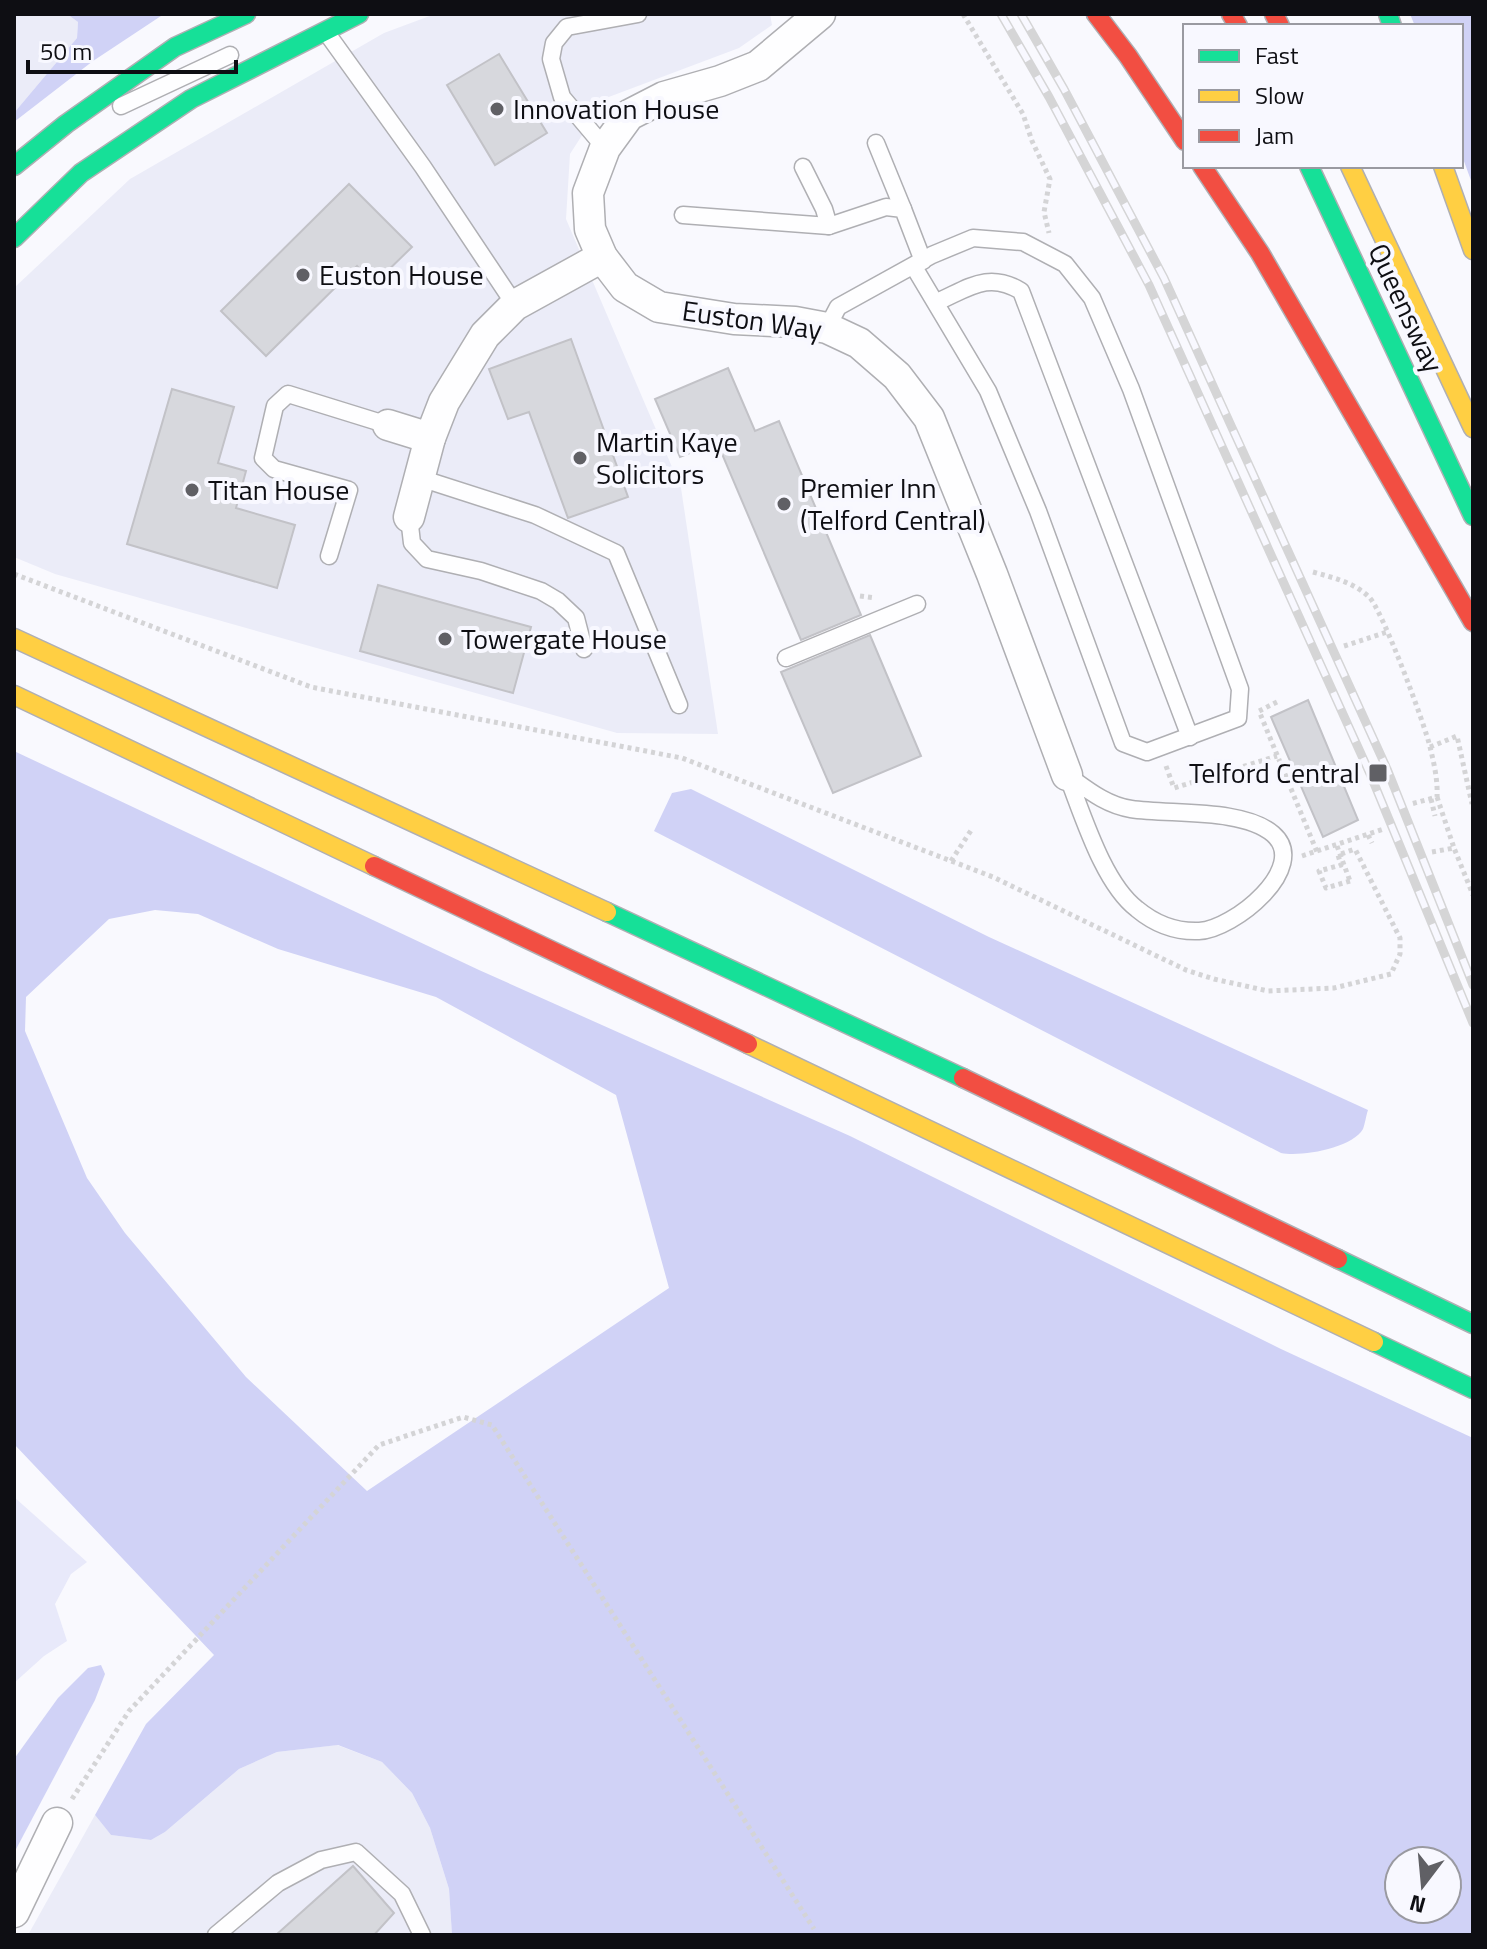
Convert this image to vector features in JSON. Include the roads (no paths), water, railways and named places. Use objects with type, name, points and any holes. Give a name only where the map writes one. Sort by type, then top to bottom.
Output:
[{"type":"main road","points":[[14,166],[66,124],[175,47],[246,14]]},
{"type":"main road","points":[[14,238],[81,173],[191,99],[359,14]]},
{"type":"main road","points":[[1096,14],[1183,138]]},
{"type":"main road","points":[[1203,168],[1260,253],[1473,622]]},
{"type":"main road","name":"Queensway","points":[[1310,168],[1473,516]]},
{"type":"main road","name":"Queensway","points":[[1351,168],[1473,428]]},
{"type":"main road","points":[[1444,168],[1473,250]]},
{"type":"main road","points":[[14,638],[855,1026],[1473,1324]]},
{"type":"main road","points":[[14,695],[1473,1389]]},
{"type":"street","points":[[787,44],[793,14]]},
{"type":"street","name":"Euston Way","points":[[820,14],[758,66],[664,97],[629,115],[605,148],[588,193],[590,229],[602,257],[625,287],[659,307],[734,319],[795,322],[827,328],[859,343],[887,368],[929,418],[992,574],[1067,775]]},
{"type":"street","points":[[409,517],[430,438],[444,402],[485,335],[515,305],[602,257]]},
{"type":"street","points":[[388,425],[430,438]]},
{"type":"street","points":[[14,1912],[57,1823]]},
{"type":"lane","points":[[605,148],[562,97],[551,59],[554,43],[567,27],[638,14]]},
{"type":"lane","points":[[310,17],[324,30],[423,167],[515,305]]},
{"type":"lane","points":[[66,124],[133,102],[242,49]]},
{"type":"lane","points":[[827,328],[838,307],[918,264],[973,238],[1023,242],[1065,264],[1092,298],[1131,389],[1240,689],[1238,718],[1147,752],[1123,743],[1038,511],[988,391],[918,264],[903,209],[876,143]]},
{"type":"lane","points":[[803,167],[829,226]]},
{"type":"lane","points":[[683,215],[829,226],[886,207],[903,209]]},
{"type":"lane","points":[[937,302],[983,281],[1005,281],[1021,291],[1190,737]]},
{"type":"lane","points":[[329,556],[349,490],[274,469],[263,458],[275,406],[288,394],[388,425]]},
{"type":"lane","points":[[420,478],[535,515],[616,553],[679,705]]},
{"type":"lane","points":[[409,517],[412,543],[427,559],[481,571],[541,591],[558,601],[576,618],[584,649]]},
{"type":"lane","points":[[786,658],[917,604]]},
{"type":"lane","points":[[1067,775],[1099,799],[1129,809],[1239,817],[1274,835],[1284,847],[1284,862],[1267,891],[1234,919],[1202,931],[1168,928],[1135,908],[1115,882],[1098,853],[1067,775]]},
{"type":"lane","points":[[216,1935],[278,1883],[321,1860],[356,1852],[402,1894],[422,1935]]},
{"type":"railway","points":[[1001,14],[1149,285],[1371,776],[1473,1023]]},
{"type":"railway","points":[[1021,14],[1164,278],[1387,769],[1473,985]]},
{"type":"place","name":"Innovation House","points":[[497,109]]},
{"type":"place","name":"Euston House","points":[[303,275]]},
{"type":"place","name":"Martin Kaye Solicitors","points":[[580,458]]},
{"type":"place","name":"Titan House","points":[[192,490]]},
{"type":"place","name":"Premier Inn (Telford Central)","points":[[784,504]]},
{"type":"place","name":"Towergate House","points":[[445,639]]},
{"type":"place","name":"Telford Central","points":[[1378,773]]}]
